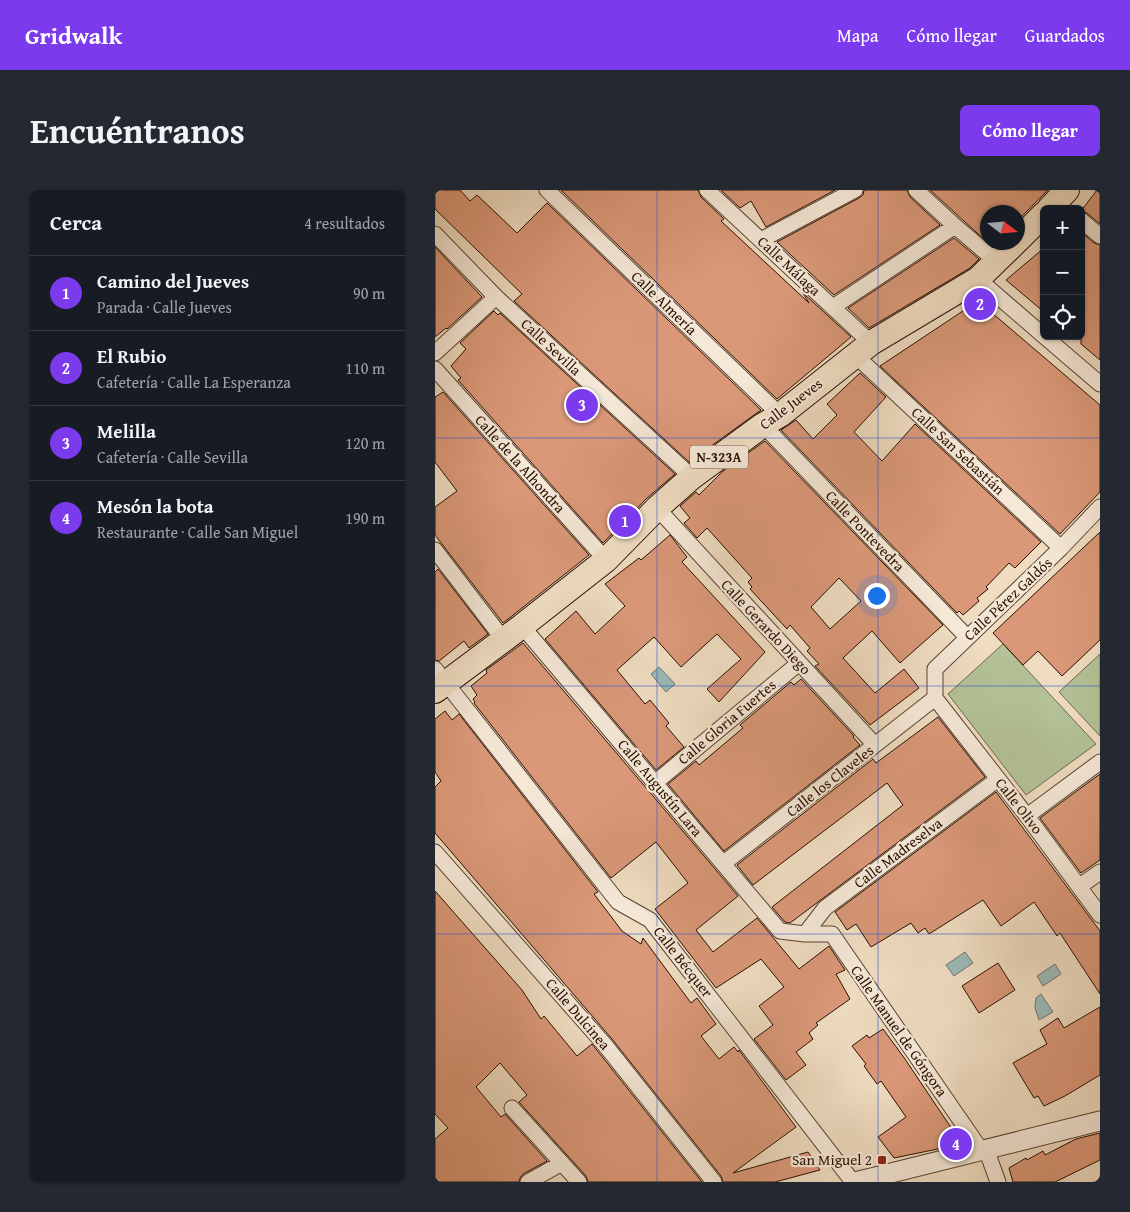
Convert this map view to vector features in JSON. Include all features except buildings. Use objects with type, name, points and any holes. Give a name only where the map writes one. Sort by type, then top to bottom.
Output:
[{"type":"main road","name":"Calle Jueves","points":[[1025,234],[1057,204]]},
{"type":"main road","name":"Calle Jueves","points":[[439,681],[522,626],[606,560],[657,508],[691,478],[771,420],[863,349],[978,279],[1009,250]]},
{"type":"street","name":"Calle Almería","points":[[547,190],[771,420]]},
{"type":"street","name":"Calle Málaga","points":[[707,190],[833,307],[863,349]]},
{"type":"street","points":[[761,240],[855,190]]},
{"type":"street","points":[[916,190],[997,262]]},
{"type":"street","points":[[1085,223],[1100,236]]},
{"type":"street","points":[[833,307],[955,226]]},
{"type":"street","name":"Calle Sevilla","points":[[435,234],[496,297],[691,478]]},
{"type":"street","points":[[978,279],[1040,333]]},
{"type":"street","points":[[435,353],[496,297]]},
{"type":"street","points":[[1049,340],[1100,384]]},
{"type":"street","name":"Calle San Sebastián","points":[[863,349],[1061,548]]},
{"type":"street","name":"Calle de la Alhondra","points":[[435,369],[606,560]]},
{"type":"street","name":"Calle Pontevedra","points":[[771,420],[967,637]]},
{"type":"street","name":"Calle Pérez Galdós","points":[[935,698],[935,669],[1061,548],[1100,507]]},
{"type":"street","name":"Calle Gerardo Diego","points":[[657,508],[875,745]]},
{"type":"street","points":[[435,550],[503,639]]},
{"type":"street","name":"Calle Augustín Lara","points":[[522,626],[656,782],[780,931],[805,934]]},
{"type":"street","name":"Calle Gloria Fuertes","points":[[656,782],[799,662]]},
{"type":"street","name":"Calle Bécquer","points":[[439,681],[618,902],[650,920],[854,1182]]},
{"type":"street","name":"Calle los Claveles","points":[[724,863],[935,698]]},
{"type":"street","name":"Calle Olivo","points":[[935,698],[1027,816],[1100,915]]},
{"type":"street","points":[[1027,816],[1100,762]]},
{"type":"street","name":"Calle Madreselva","points":[[805,934],[825,908],[998,779]]},
{"type":"street","name":"Calle Dulcinea","points":[[435,852],[605,1045],[714,1182]]},
{"type":"street","points":[[1080,886],[1100,872]]},
{"type":"street","name":"Calle Manuel de Góngora","points":[[805,934],[832,934],[983,1150]]},
{"type":"street","points":[[513,1108],[579,1182]]},
{"type":"street","points":[[854,1182],[1100,1120]]},
{"type":"street","points":[[983,1150],[998,1182]]},
{"type":"street","points":[[528,1182],[562,1163]]},
{"type":"green space","points":[[1003,644],[1096,744],[1026,795],[948,694]]},
{"type":"green space","points":[[1100,654],[1100,736],[1059,692]]},
{"type":"water","points":[[659,667],[675,684],[666,692],[651,674]]},
{"type":"water","points":[[965,952],[973,963],[954,976],[946,965]]},
{"type":"water","points":[[1055,964],[1061,974],[1043,986],[1037,976]]},
{"type":"water","points":[[1041,994],[1053,1012],[1039,1020],[1035,1008],[1036,998]]},
{"type":"place","name":"El Rubio","points":[[980,304]]},
{"type":"place","name":"Melilla","points":[[582,405]]},
{"type":"place","name":"Camino del Jueves","points":[[625,521]]},
{"type":"place","name":"Mesón la bota","points":[[956,1144]]},
{"type":"place","name":"San Miguel 2","points":[[882,1160]]}]
